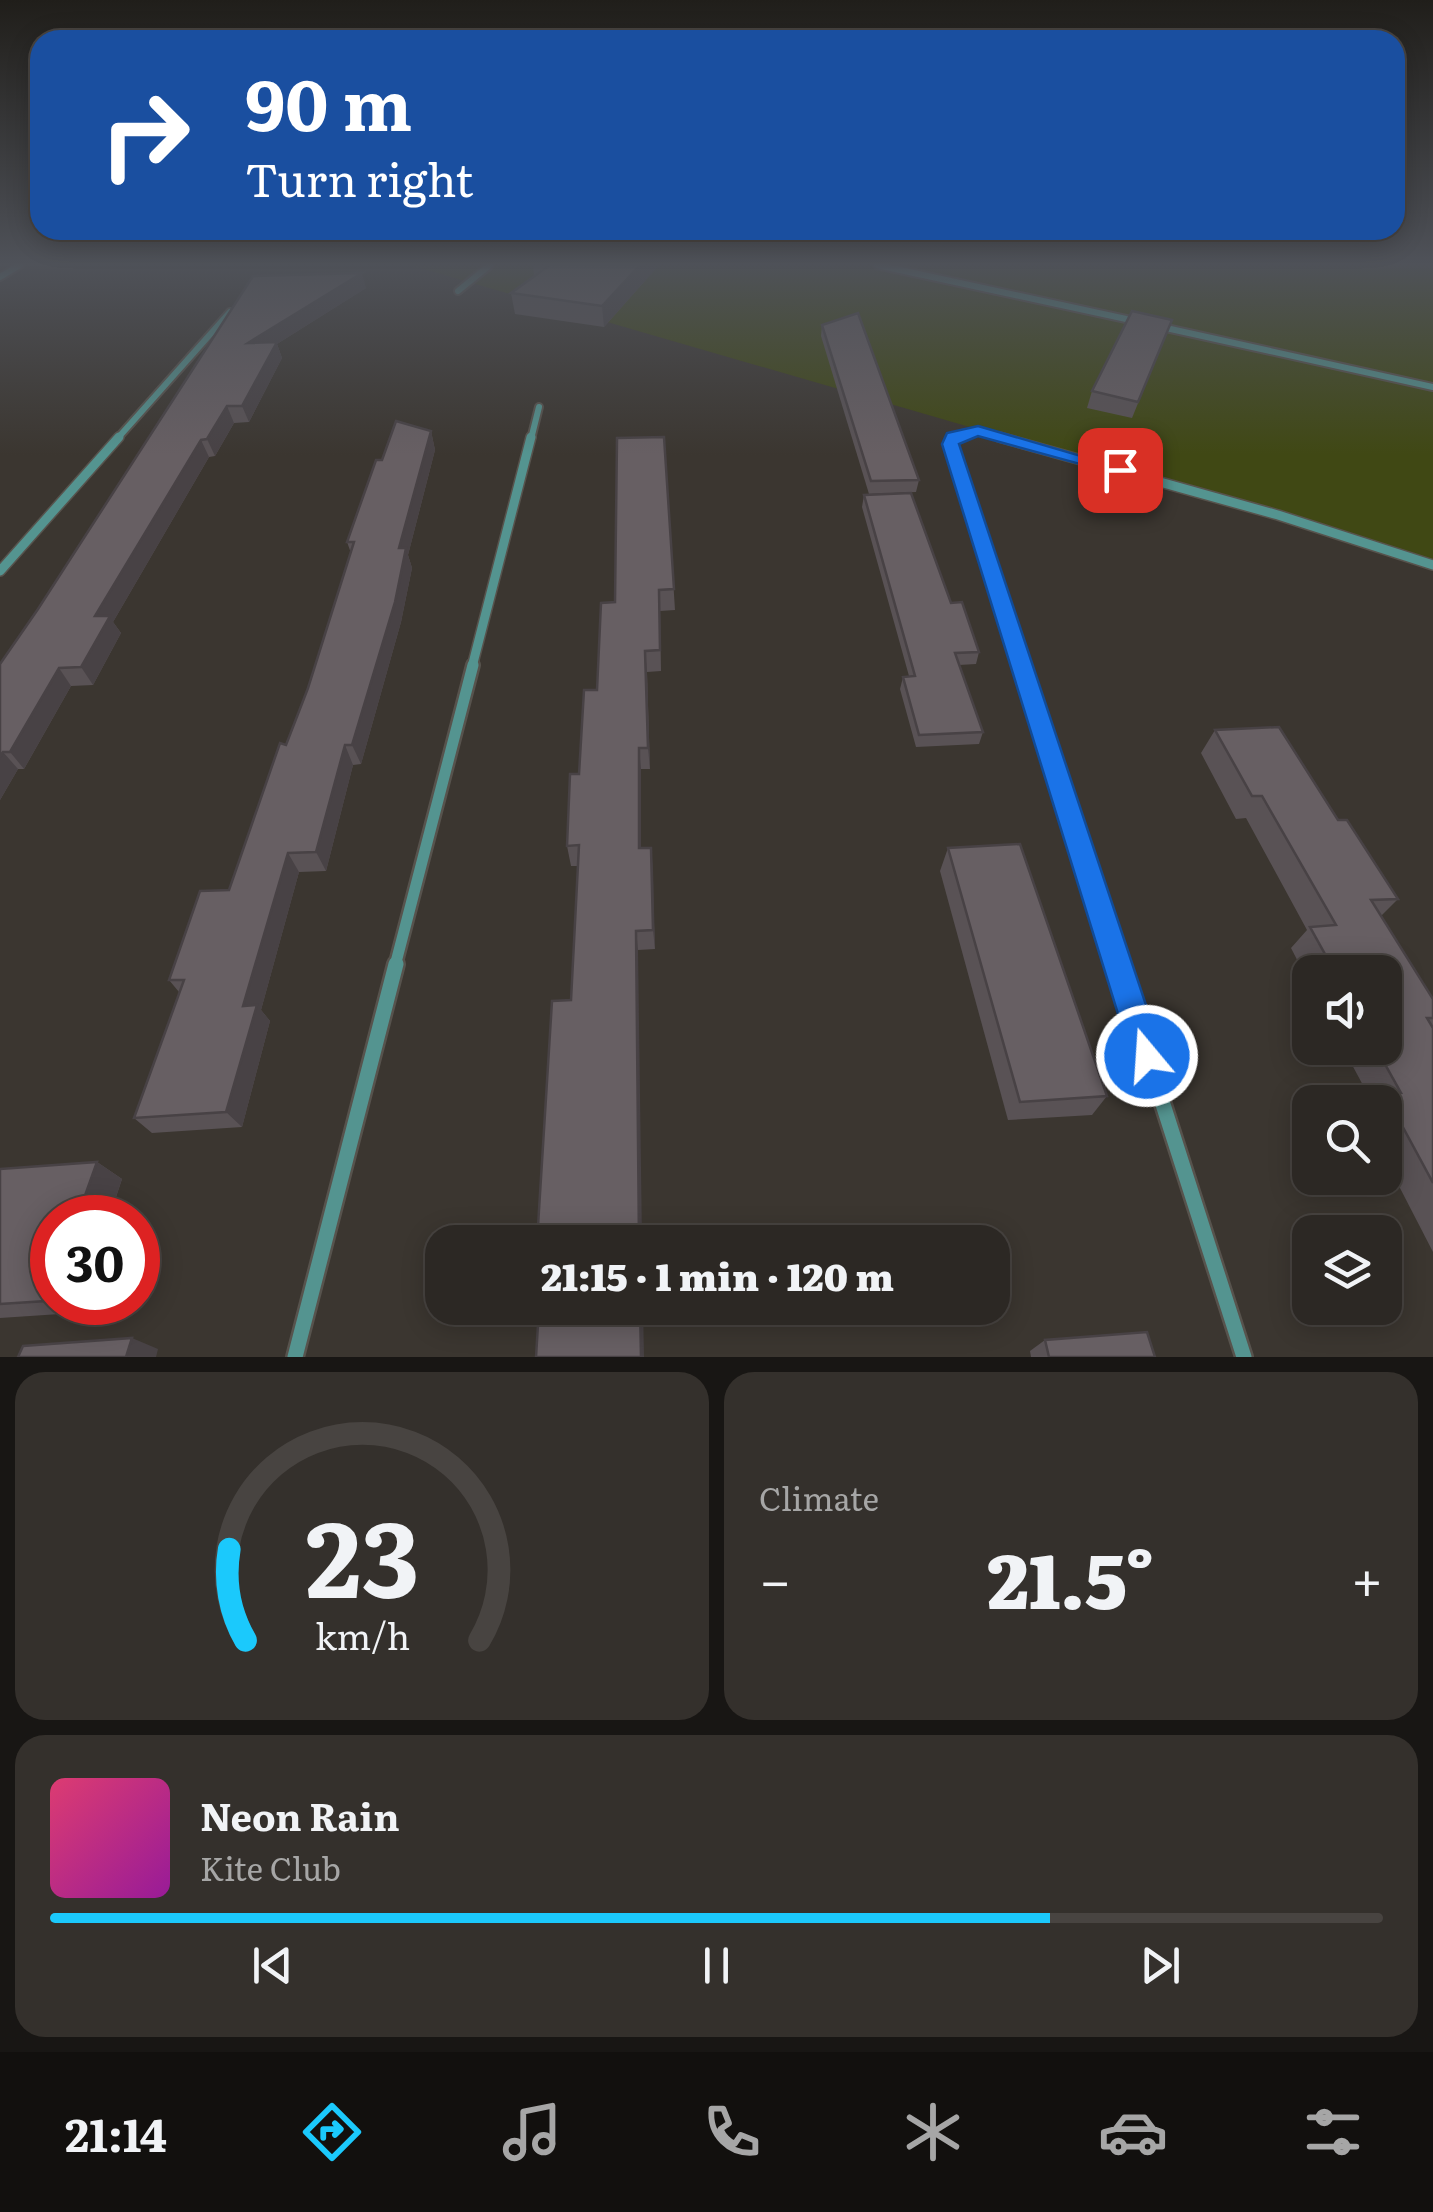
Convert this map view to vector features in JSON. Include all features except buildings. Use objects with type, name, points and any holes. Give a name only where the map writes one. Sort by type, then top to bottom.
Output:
[{"type":"street","points":[[0,571],[216,328]]},
{"type":"street","points":[[1170,328],[1433,386]]},
{"type":"street","points":[[295,1357],[539,407]]},
{"type":"street","points":[[1244,1357],[950,444],[954,436],[978,431],[1278,515],[1433,565]]},
{"type":"green space","points":[[629,328],[1433,328],[1433,561]]},
{"type":"route","points":[[1120,470],[978,431],[954,436],[950,444],[1147,1056]]}]
